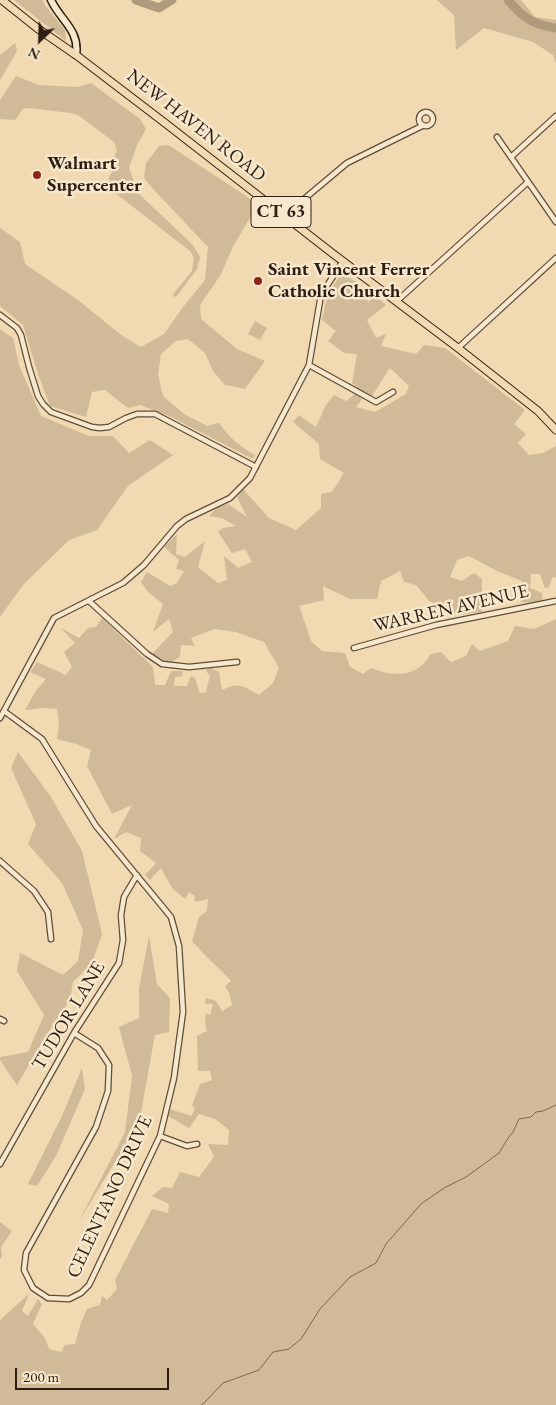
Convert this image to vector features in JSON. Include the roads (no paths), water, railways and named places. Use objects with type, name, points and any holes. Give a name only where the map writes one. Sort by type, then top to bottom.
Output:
[{"type":"main road","name":"NEW HAVEN ROAD","points":[[2,0],[458,348],[538,411],[556,430]]},
{"type":"street","points":[[51,0],[76,38],[76,55]]},
{"type":"street","points":[[511,157],[556,116]]},
{"type":"street","points":[[285,215],[347,163],[422,126]]},
{"type":"street","points":[[497,137],[555,218]]},
{"type":"street","points":[[397,301],[528,182]]},
{"type":"street","points":[[458,348],[556,258]]},
{"type":"street","points":[[0,718],[54,618],[122,583],[144,565],[177,526],[186,519],[230,498],[250,478],[309,365],[321,295],[343,261]]},
{"type":"street","points":[[0,315],[17,328],[21,335],[38,396],[51,412],[92,427],[100,428],[109,427],[137,414],[155,414],[256,466]]},
{"type":"street","points":[[309,365],[376,402],[394,392]]},
{"type":"street","points":[[89,601],[147,654],[162,664],[189,667],[237,662]]},
{"type":"street","name":"WARREN AVENUE","points":[[354,648],[436,625],[556,601]]},
{"type":"street","name":"CELENTANO DRIVE","points":[[4,712],[42,739],[96,826],[171,917],[179,946],[183,1012],[174,1078],[160,1136],[88,1285],[81,1293],[69,1299],[48,1298],[33,1288],[24,1270],[26,1253],[96,1127],[108,1091],[110,1065],[98,1048],[74,1032]]},
{"type":"street","points":[[0,861],[34,891],[48,912],[52,939]]},
{"type":"street","name":"TUDOR LANE","points":[[0,1164],[74,1032],[119,963],[123,940],[121,915],[124,897],[137,875]]},
{"type":"street","points":[[160,1136],[187,1146],[197,1144]]},
{"type":"waterway","points":[[136,0],[159,8],[172,0]]},
{"type":"waterway","points":[[508,0],[518,11],[534,22],[556,28]]},
{"type":"waterway","points":[[201,1405],[223,1383],[259,1370],[273,1352],[289,1349],[301,1339],[320,1309],[350,1277],[376,1263],[386,1244],[421,1204],[444,1188],[466,1177],[499,1153],[519,1119],[531,1117],[536,1112],[556,1105]]},
{"type":"place","name":"Walmart Supercenter","points":[[37,175]]},
{"type":"place","name":"Saint Vincent Ferrer Catholic Church","points":[[258,281]]}]
